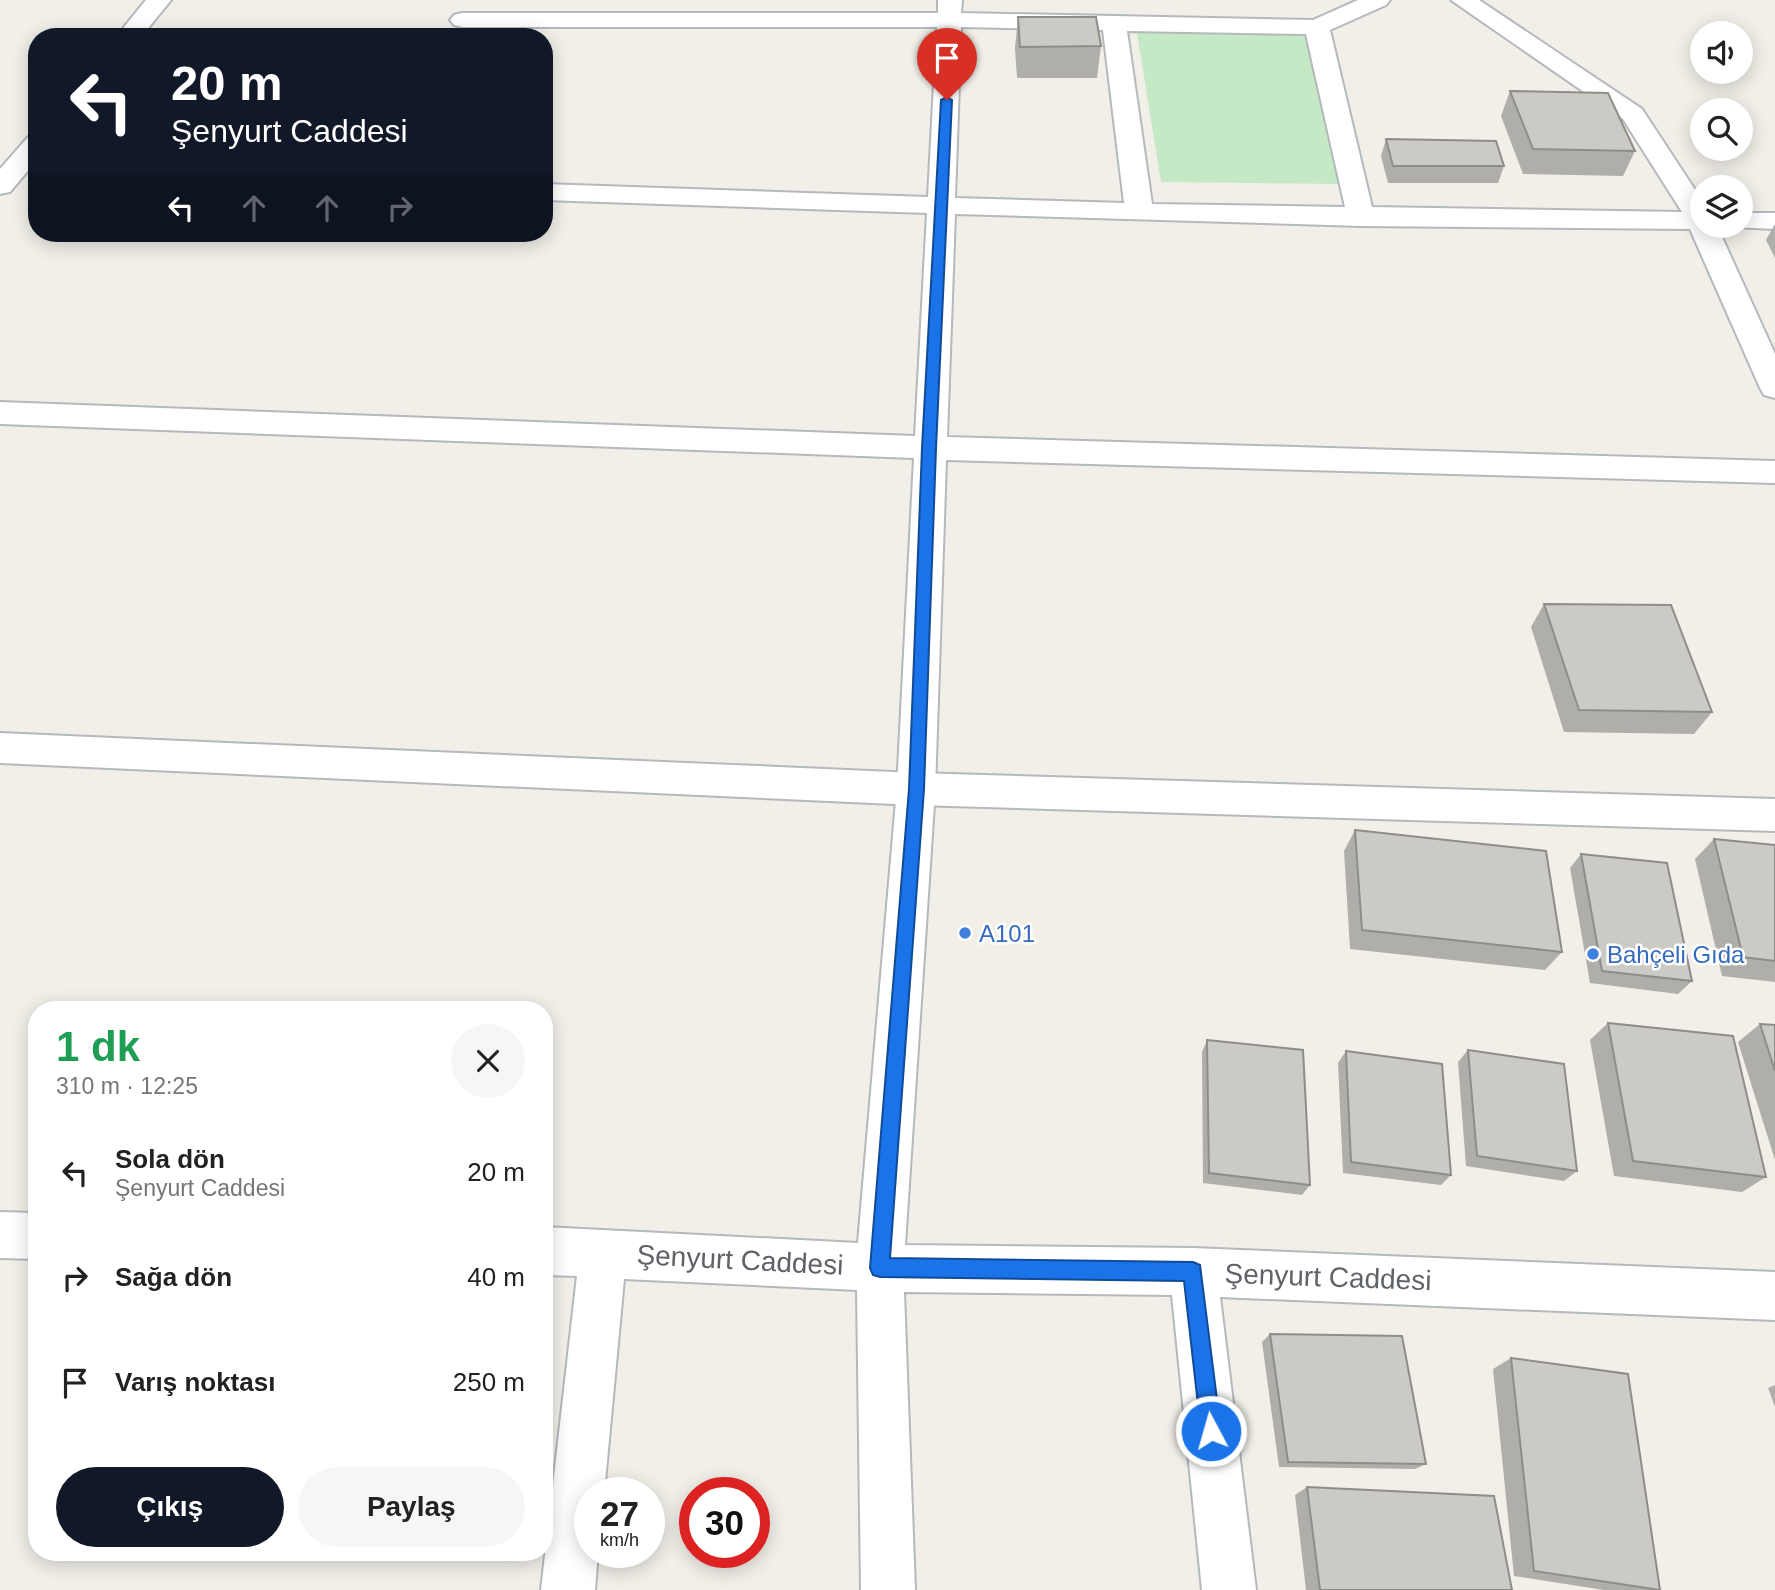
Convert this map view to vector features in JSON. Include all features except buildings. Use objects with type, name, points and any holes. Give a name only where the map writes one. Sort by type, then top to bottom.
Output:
[{"type":"street","points":[[136,28],[159,0]]},
{"type":"street","points":[[461,19],[678,9],[951,10],[1114,25],[1317,27],[1377,0]]},
{"type":"street","points":[[1463,0],[1633,114],[1690,203]]},
{"type":"street","points":[[888,1590],[880,1268],[916,789],[929,448],[951,10]]},
{"type":"street","points":[[1114,25],[1139,212]]},
{"type":"street","points":[[1317,27],[1362,218]]},
{"type":"street","points":[[3,179],[28,153]]},
{"type":"street","points":[[3,179],[28,178]]},
{"type":"street","points":[[553,192],[941,207],[1362,218],[1690,223]]},
{"type":"street","points":[[1753,221],[1775,221]]},
{"type":"street","points":[[1710,238],[1775,388]]},
{"type":"street","points":[[0,413],[929,448],[1775,472]]},
{"type":"street","points":[[0,748],[916,789],[1775,815]]},
{"type":"street","points":[[0,1235],[28,1236]]},
{"type":"street","name":"Şenyurt Caddesi","points":[[553,1251],[880,1268],[1193,1272],[1775,1296]]},
{"type":"street","points":[[568,1590],[603,1253]]},
{"type":"street","points":[[1193,1272],[1229,1590]]},
{"type":"green space","points":[[1303,31],[1342,184],[1161,182],[1137,33]]},
{"type":"place","name":"A101","points":[[965,933]]},
{"type":"place","name":"Bahçeli Gıda","points":[[1593,954]]},
{"type":"route","points":[[947,100],[929,448],[916,789],[880,1268],[1193,1272],[1211,1431]]}]
